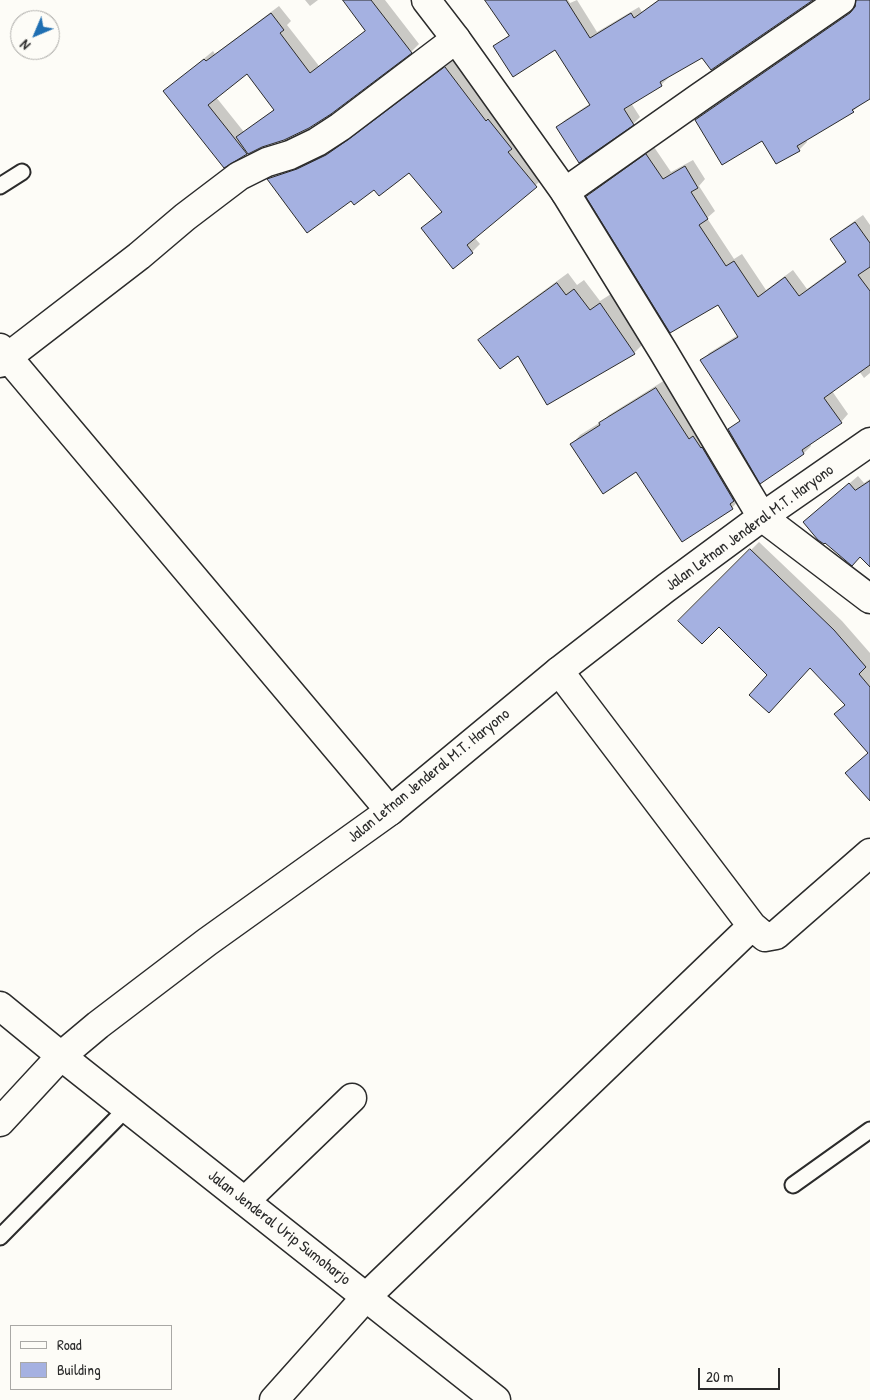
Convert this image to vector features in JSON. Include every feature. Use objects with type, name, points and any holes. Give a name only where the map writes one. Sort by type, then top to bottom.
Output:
[{"type":"street","points":[[426,0],[456,38],[565,192],[668,359],[762,517],[870,599]]},
{"type":"street","points":[[565,192],[841,0]]},
{"type":"street","points":[[390,811],[2,356],[139,256],[238,176],[317,142],[340,127],[456,38]]},
{"type":"street","name":"Jalan Letnan Jenderal M.T. Haryono","points":[[0,1122],[62,1056],[98,1025],[207,942],[390,811],[559,671],[666,588],[762,517],[870,442]]},
{"type":"street","points":[[559,671],[752,926],[765,937],[776,935],[870,853]]},
{"type":"street","points":[[274,1400],[366,1297],[752,926]]},
{"type":"street","name":"Jalan Jenderal Urip Sumoharjo","points":[[0,1006],[496,1400]]},
{"type":"street","points":[[245,1201],[352,1098]]},
{"type":"lane","points":[[0,186],[22,172]]},
{"type":"lane","points":[[0,1237],[128,1108]]},
{"type":"lane","points":[[793,1185],[870,1130]]},
{"type":"building","points":[[343,0],[371,0],[412,53],[331,114],[309,128],[248,154],[236,137],[274,110],[247,74],[208,105],[247,154],[224,168],[163,91],[204,59],[206,61],[271,13],[284,30],[280,33],[310,73],[365,31]]},
{"type":"building","points":[[485,0],[566,0],[590,38],[631,13],[634,18],[659,0],[813,0],[711,70],[702,58],[660,82],[662,86],[624,109],[634,125],[579,163],[556,127],[590,105],[555,50],[513,77],[493,46],[509,36]]},
{"type":"building","points":[[856,0],[870,0],[870,99],[852,110],[854,112],[797,146],[800,151],[776,164],[762,141],[722,165],[695,120],[850,13],[855,7]]},
{"type":"building","points":[[445,67],[486,121],[488,119],[512,149],[508,152],[537,187],[467,245],[473,253],[453,269],[421,228],[442,212],[409,173],[379,196],[374,190],[354,205],[351,201],[307,233],[267,179],[297,169],[326,155]]},
{"type":"building","points":[[646,154],[663,179],[685,166],[698,188],[691,192],[708,219],[699,225],[726,266],[734,261],[758,297],[785,277],[799,296],[846,262],[830,239],[855,222],[870,243],[870,267],[858,275],[870,291],[870,365],[824,398],[842,423],[802,450],[804,454],[760,484],[728,429],[740,421],[700,360],[738,337],[718,305],[670,333],[586,197]]},
{"type":"building","points":[[557,283],[566,295],[574,289],[590,310],[600,303],[635,354],[547,405],[518,356],[500,369],[478,340]]},
{"type":"building","points":[[656,388],[689,439],[693,436],[702,447],[734,501],[730,504],[733,509],[682,542],[636,472],[603,494],[570,444],[600,425],[599,423]]},
{"type":"building","points":[[870,481],[870,567],[860,557],[852,566],[825,543],[818,540],[803,522],[849,483],[855,490]]},
{"type":"building","points":[[750,549],[834,630],[866,667],[859,674],[870,687],[870,801],[845,773],[868,753],[834,714],[845,705],[810,668],[769,713],[749,695],[767,675],[719,627],[702,644],[678,621]]}]
